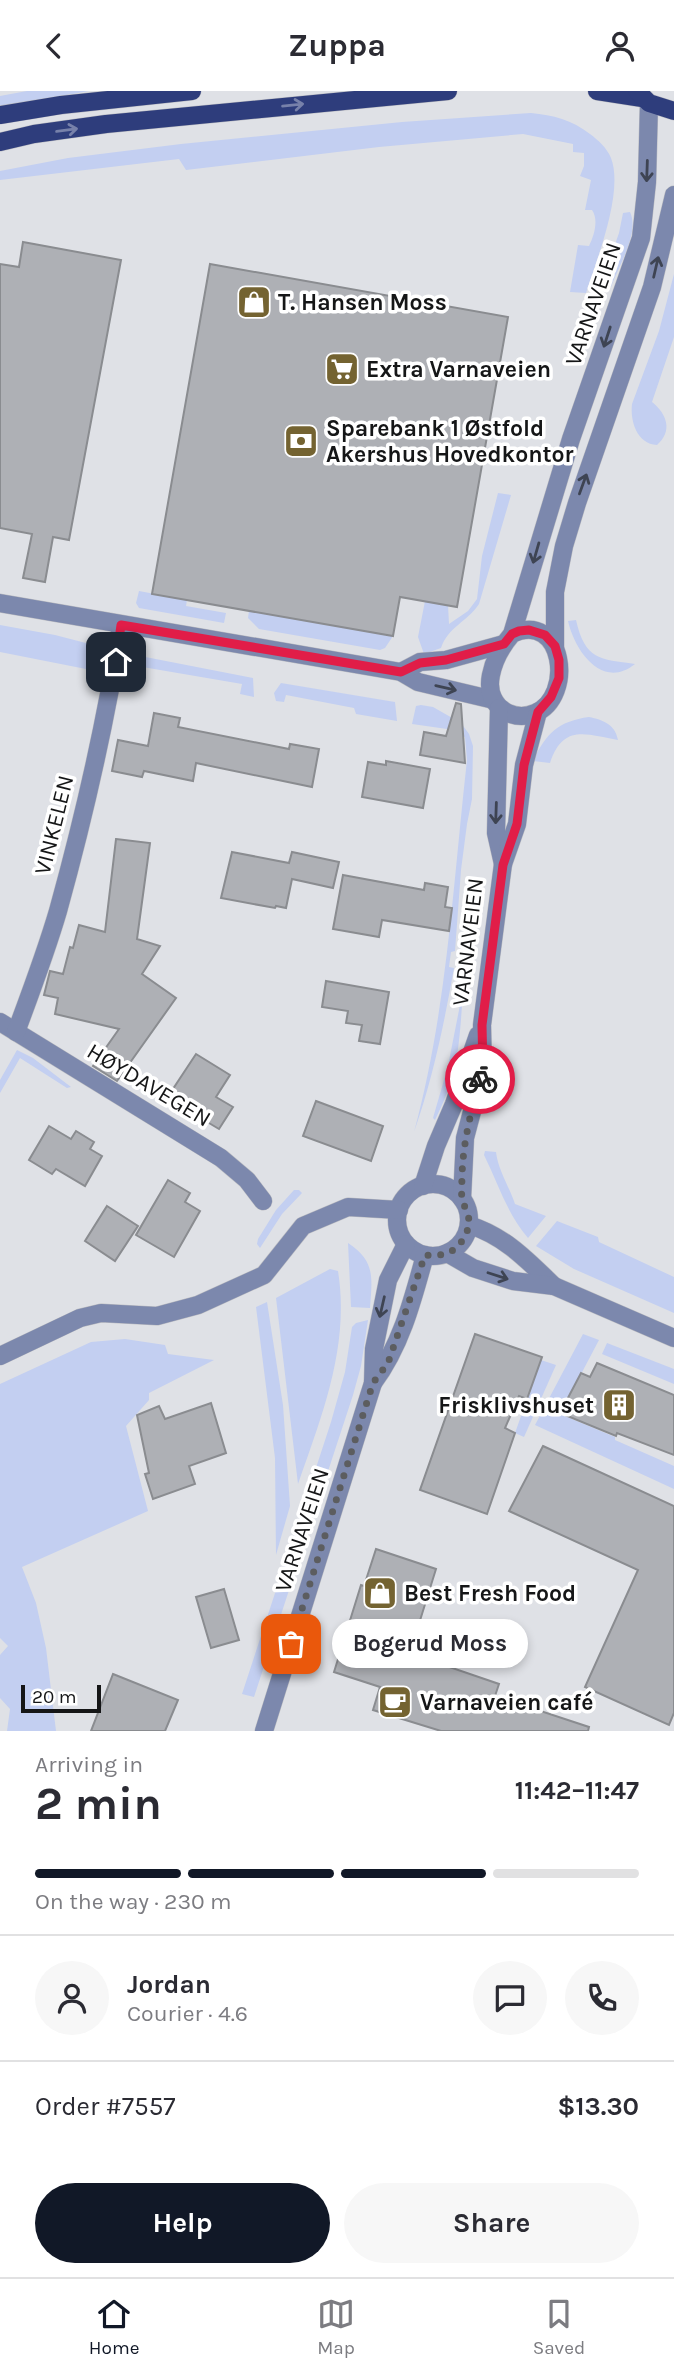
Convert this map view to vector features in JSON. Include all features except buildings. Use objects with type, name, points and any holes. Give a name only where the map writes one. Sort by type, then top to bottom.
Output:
[{"type":"main road","points":[[0,115],[61,105],[192,91]]},
{"type":"main road","points":[[0,142],[34,134],[106,124],[449,91]]},
{"type":"main road","points":[[597,91],[643,97],[674,111]]},
{"type":"street","name":"VARNAVEIEN","points":[[503,865],[496,833],[496,704],[490,687],[492,669],[508,639],[571,439],[641,238],[647,183],[643,97]]},
{"type":"street","name":"VARNAVEIEN","points":[[462,1199],[465,1138],[483,1070],[482,1025],[503,865],[517,824],[524,765],[538,712],[551,697],[559,678],[559,660],[555,646],[555,592],[564,546],[652,287],[674,195]]},
{"type":"street","points":[[0,603],[401,672],[418,682],[496,704],[512,715],[522,716],[538,712]]},
{"type":"street","name":"VINKELEN","points":[[16,1032],[58,912],[83,816],[114,676],[121,625]]},
{"type":"street","points":[[401,672],[420,663],[446,660],[529,630],[545,635],[555,646]]},
{"type":"street","name":"HØYDAVEGEN","points":[[0,1022],[221,1158],[247,1180],[263,1201]]},
{"type":"street","name":"VARNAVEIEN","points":[[423,1186],[429,1163],[482,1025]]},
{"type":"street","points":[[447,1254],[463,1240],[469,1225],[467,1208],[462,1199],[444,1186],[423,1186],[407,1196],[399,1210],[398,1228],[406,1244],[425,1255],[447,1254],[473,1268],[513,1281],[554,1286],[674,1338]]},
{"type":"street","points":[[0,1356],[80,1318],[101,1313],[157,1316],[198,1305],[264,1275],[303,1226],[348,1207],[399,1210]]},
{"type":"street","points":[[469,1225],[489,1231],[524,1257],[554,1286]]},
{"type":"street","name":"VARNAVEIEN","points":[[264,1731],[373,1383],[374,1349],[388,1280],[406,1244]]},
{"type":"street","name":"VARNAVEIEN","points":[[373,1383],[388,1363],[425,1255]]},
{"type":"shaded area","points":[[27,91],[89,91],[0,107],[0,96]]},
{"type":"shaded area","points":[[531,113],[555,117],[576,125],[599,142],[611,158],[614,172],[612,207],[586,293],[570,292],[578,245],[589,246],[595,228],[592,210],[585,210],[591,180],[580,176],[584,166],[584,153],[573,152],[573,144],[523,134],[379,147],[186,170],[179,159],[0,180],[0,171],[68,158],[402,122]]},
{"type":"shaded area","points":[[630,212],[632,230],[627,250],[611,287],[602,289],[602,281],[623,213]]},
{"type":"shaded area","points":[[674,274],[674,337],[652,402],[666,423],[665,434],[657,445],[644,441],[636,431],[632,404],[659,331]]},
{"type":"shaded area","points":[[498,493],[511,495],[479,604],[448,635],[441,648],[424,654],[418,637],[425,601],[448,605],[449,624],[468,611],[477,599],[482,556]]},
{"type":"shaded area","points":[[139,591],[187,600],[186,606],[226,613],[224,623],[139,608],[136,603]]},
{"type":"shaded area","points":[[376,605],[371,632],[393,636],[385,648],[380,650],[259,629],[248,618],[249,611]]},
{"type":"shaded area","points":[[576,620],[589,650],[612,661],[635,664],[623,671],[612,673],[592,664],[572,633],[568,621]]},
{"type":"shaded area","points":[[0,625],[105,648],[103,667],[99,672],[100,667],[87,665],[86,669],[0,652]]},
{"type":"shaded area","points":[[130,654],[253,678],[254,697],[240,694],[242,684],[125,664]]},
{"type":"shaded area","points":[[281,683],[395,702],[397,721],[356,714],[354,708],[286,695],[284,702],[276,701],[274,693]]},
{"type":"shaded area","points":[[416,706],[433,707],[461,723],[473,746],[472,799],[461,870],[455,951],[451,952],[449,967],[454,968],[437,1051],[414,1132],[442,994],[467,760],[465,737],[447,729],[412,724]]},
{"type":"shaded area","points":[[589,717],[608,724],[618,740],[576,735],[561,742],[550,763],[533,761],[543,743],[555,730],[569,722]]},
{"type":"shaded area","points":[[460,1005],[458,1051],[448,1091],[435,1120],[433,1118],[448,1066]]},
{"type":"shaded area","points":[[17,1050],[33,1058],[71,1087],[67,1088],[20,1058],[0,1093],[0,1080]]},
{"type":"shaded area","points":[[485,1151],[496,1152],[501,1172],[515,1204],[546,1216],[528,1238],[509,1209],[484,1155]]},
{"type":"shaded area","points":[[294,1190],[302,1193],[282,1214],[260,1248],[258,1239],[276,1210]]},
{"type":"shaded area","points":[[557,1221],[598,1237],[599,1242],[674,1277],[674,1313],[574,1269],[536,1246]]},
{"type":"shaded area","points":[[348,1243],[368,1264],[371,1279],[370,1308],[351,1307]]},
{"type":"shaded area","points":[[330,1269],[338,1271],[341,1299],[337,1353],[332,1380],[298,1484],[276,1298]]},
{"type":"shaded area","points":[[267,1302],[283,1405],[290,1506],[276,1555],[275,1458],[256,1307]]},
{"type":"shaded area","points":[[368,1320],[361,1366],[353,1395],[254,1697],[242,1694],[331,1422],[345,1372],[352,1327]]},
{"type":"shaded area","points":[[583,1334],[599,1340],[560,1414],[674,1466],[674,1489],[535,1425]]},
{"type":"shaded area","points":[[125,1339],[165,1345],[168,1354],[214,1360],[149,1393],[149,1400],[126,1426],[148,1511],[22,1567],[36,1603],[46,1648],[56,1731],[7,1731],[10,1709],[0,1698],[0,1655],[8,1646],[0,1638],[0,1384],[91,1342]]},
{"type":"shaded area","points":[[607,1343],[674,1369],[674,1384],[602,1354]]},
{"type":"shaded area","points":[[541,1360],[556,1365],[524,1437],[515,1433]]},
{"type":"way so far","points":[[291,1644],[373,1383],[388,1363],[425,1255],[440,1256],[456,1248],[463,1240],[469,1225],[467,1208],[462,1199],[463,1154],[480,1079]]},
{"type":"place","name":"T. Hansen Moss","points":[[254,302]]},
{"type":"place","name":"Extra Varnaveien","points":[[342,369]]},
{"type":"place","name":"Sparebank 1 Østfold Akershus Hovedkontor","points":[[301,441]]},
{"type":"place","name":"Frisklivshuset","points":[[619,1405]]},
{"type":"place","name":"Best Fresh Food","points":[[380,1593]]},
{"type":"place","name":"Bogerud Moss","points":[[291,1644]]},
{"type":"place","name":"Varnaveien café","points":[[395,1702]]},
{"type":"route","points":[[116,662],[121,625],[401,672],[420,663],[446,660],[504,644],[512,634],[519,631],[529,630],[545,635],[555,646],[559,660],[559,678],[551,697],[538,712],[524,765],[517,824],[503,865],[482,1025],[483,1070],[480,1079]]}]
